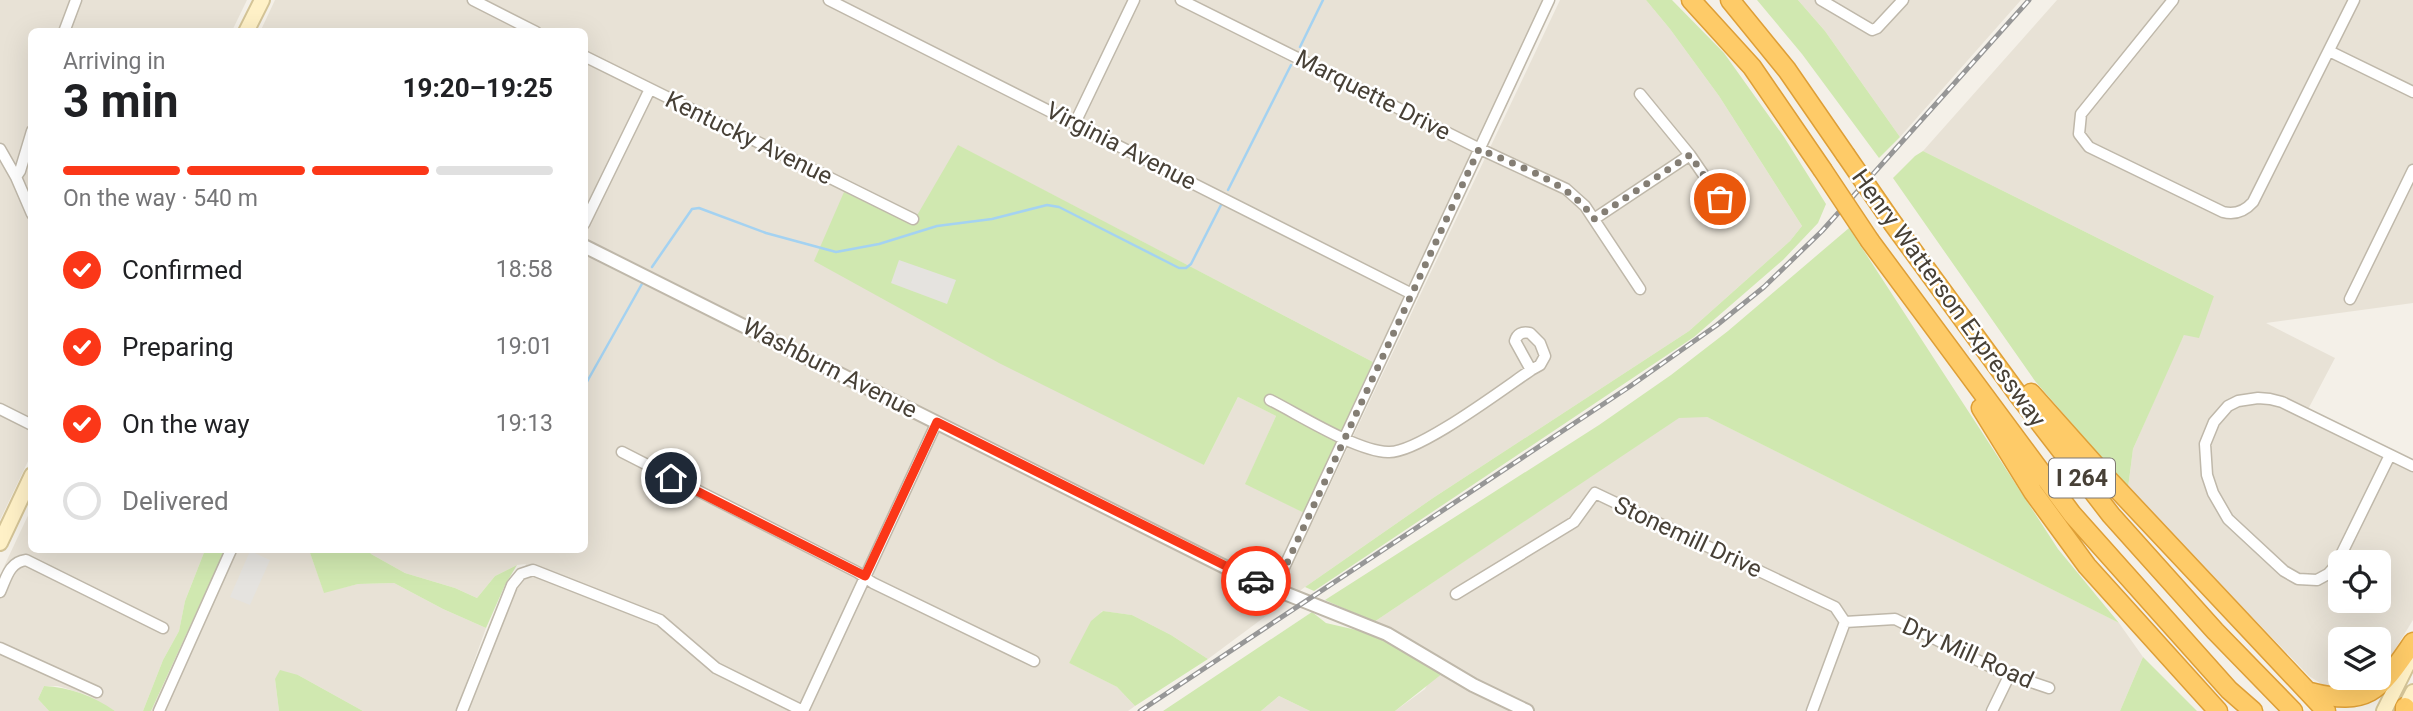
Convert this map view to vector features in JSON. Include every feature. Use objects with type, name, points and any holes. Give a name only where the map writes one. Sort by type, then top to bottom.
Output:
[{"type":"highway","name":"Henry Watterson Expressway","points":[[1691,0],[1752,67],[1870,241],[2072,514],[2229,690],[2253,711]]},
{"type":"highway","name":"Henry Watterson Expressway","points":[[1730,0],[1787,70],[1934,280],[2111,515],[2215,631],[2293,711]]},
{"type":"highway","points":[[1934,280],[2105,476],[2326,711]]},
{"type":"highway","points":[[1913,298],[2033,492],[2087,566],[2218,711]]},
{"type":"highway","points":[[2311,692],[2332,698],[2350,698],[2369,693],[2384,683],[2413,642]]},
{"type":"main road","points":[[248,28],[262,0]]},
{"type":"main road","points":[[0,542],[5,520],[28,482]]},
{"type":"main road","points":[[2384,711],[2413,653]]},
{"type":"street","points":[[66,28],[76,0]]},
{"type":"street","points":[[473,0],[528,28]]},
{"type":"street","name":"Virginia Avenue","points":[[829,0],[1412,294]]},
{"type":"street","points":[[1076,123],[1134,0]]},
{"type":"street","name":"Marquette Drive","points":[[1181,0],[1479,149],[1566,189],[1580,200],[1640,289]]},
{"type":"street","points":[[1821,0],[1872,30],[1903,0]]},
{"type":"street","points":[[2173,0],[2081,114],[2079,134],[2089,147],[2223,212],[2240,212],[2253,202],[2354,0]]},
{"type":"street","points":[[1275,589],[1479,149],[1544,2]]},
{"type":"street","points":[[2329,51],[2413,92]]},
{"type":"street","name":"Kentucky Avenue","points":[[588,58],[913,219]]},
{"type":"street","points":[[588,216],[650,89]]},
{"type":"street","points":[[1640,94],[1690,155],[1731,215]]},
{"type":"street","points":[[16,177],[28,144]]},
{"type":"street","points":[[0,149],[28,205]]},
{"type":"street","points":[[1594,219],[1690,155]]},
{"type":"street","points":[[2350,299],[2413,170]]},
{"type":"street","name":"Washburn Avenue","points":[[588,248],[1210,560],[1387,634],[1473,685],[1520,709]]},
{"type":"street","points":[[1270,400],[1345,438],[1380,452],[1402,451],[1432,436],[1531,370]]},
{"type":"street","points":[[2390,455],[2336,565],[2323,577],[2308,580],[2290,576],[2228,519],[2213,493],[2205,458],[2209,432],[2221,413],[2238,401],[2258,398],[2282,402],[2413,466]]},
{"type":"street","points":[[0,409],[28,423]]},
{"type":"street","points":[[463,711],[512,585],[516,578],[533,570],[544,572],[660,620],[716,668],[803,711],[937,422]]},
{"type":"street","points":[[622,452],[865,576],[873,583],[1034,662]]},
{"type":"street","name":"Stonemill Drive","points":[[1456,594],[1574,522],[1595,493],[1835,607],[1846,622]]},
{"type":"street","points":[[159,711],[230,553]]},
{"type":"street","points":[[0,592],[12,565],[26,560],[163,628]]},
{"type":"street","name":"Dry Mill Road","points":[[1846,622],[1895,619],[2010,674],[2049,688]]},
{"type":"street","points":[[1812,711],[1846,622]]},
{"type":"street","points":[[0,648],[97,692]]},
{"type":"street","points":[[1992,711],[2010,674]]},
{"type":"shaded area","points":[[0,0],[247,0],[233,28],[28,28],[28,461],[0,520]]},
{"type":"shaded area","points":[[275,0],[1543,0],[1373,362],[959,146],[1204,465],[1238,397],[1276,416],[1246,483],[1304,513],[1313,521],[1560,0],[1646,0],[1719,96],[1802,226],[1790,241],[1689,331],[1433,498],[1305,587],[1208,659],[1171,635],[1132,615],[1102,611],[1069,663],[1117,687],[1135,706],[1128,711],[468,711],[526,564],[517,565],[495,576],[477,598],[455,588],[405,573],[370,553],[588,553],[588,28],[262,28]]},
{"type":"shaded area","points":[[1798,0],[2021,0],[1900,137],[1825,31]]},
{"type":"shaded area","points":[[2057,0],[2413,0],[2413,303],[2266,323],[2335,358],[2304,417],[2413,471],[2413,620],[2391,656],[2391,627],[2328,627],[2328,687],[2309,676],[2128,488],[2133,449],[2172,360],[2184,335],[2214,296],[1923,151]]},
{"type":"shaded area","points":[[899,260],[956,280],[947,304],[891,283]]},
{"type":"shaded area","points":[[1679,417],[1707,417],[2119,623],[2143,657],[2120,711],[1395,711],[1425,689],[1440,660],[1374,622]]},
{"type":"shaded area","points":[[28,515],[28,553],[204,553],[185,601],[179,631],[163,660],[143,711],[115,711],[87,695],[58,686],[44,686],[38,699],[49,711],[0,711],[0,575]]},
{"type":"shaded area","points":[[224,553],[310,553],[324,592],[358,584],[394,583],[486,628],[456,711],[363,711],[298,675],[275,679],[279,711],[151,711]]},
{"type":"shaded area","points":[[249,553],[270,560],[250,605],[230,597]]},
{"type":"shaded area","points":[[1279,696],[1310,711],[1261,711]]},
{"type":"green space","points":[[1646,0],[1672,0],[1724,53],[1784,137],[1826,204],[1818,223],[1783,260],[1694,337],[1314,591],[1305,587],[1433,498],[1689,331],[1790,241],[1802,226],[1719,96]]},
{"type":"green space","points":[[1757,0],[1798,0],[1825,31],[1900,137],[1879,158],[1802,54]]},
{"type":"green space","points":[[958,145],[1373,362],[1304,513],[1245,484],[1276,416],[1238,397],[1204,465],[999,363],[814,261],[844,192],[912,224]]},
{"type":"green space","points":[[1923,151],[2214,296],[2199,338],[2184,335],[2133,449],[2128,488],[2035,381],[1893,178]]},
{"type":"green space","points":[[1849,228],[2058,549],[2119,623],[1707,417],[1679,418],[1374,622],[1325,600],[1599,425],[1671,375],[1728,331]]},
{"type":"green space","points":[[204,553],[224,553],[151,711],[143,711],[163,660],[179,631],[185,601]]},
{"type":"green space","points":[[310,553],[370,553],[405,573],[455,588],[477,598],[495,576],[517,565],[486,628],[394,583],[358,584],[324,593]]},
{"type":"green space","points":[[1103,611],[1132,615],[1171,635],[1208,659],[1135,706],[1117,687],[1069,663],[1091,621]]},
{"type":"green space","points":[[1312,612],[1326,623],[1365,632],[1443,673],[1395,711],[1310,711],[1279,696],[1261,711],[1163,711]]},
{"type":"green space","points":[[2143,657],[2197,711],[2120,711]]},
{"type":"green space","points":[[280,670],[298,675],[363,711],[279,711],[275,679]]},
{"type":"green space","points":[[44,686],[81,693],[115,711],[49,711],[38,699]]},
{"type":"waterway","points":[[1300,47],[1323,0]]},
{"type":"waterway","points":[[1228,190],[1291,65]]},
{"type":"waterway","points":[[652,267],[692,209],[699,208],[766,233],[836,252],[879,244],[937,226],[992,219],[1047,205],[1059,207],[1179,268],[1186,268],[1191,264],[1222,203]]},
{"type":"waterway","points":[[588,380],[643,282]]},
{"type":"railway","points":[[1140,711],[1629,387],[1717,325],[1764,287],[1822,231],[2029,0]]},
{"type":"way so far","points":[[1256,581],[1275,589],[1479,149],[1566,189],[1580,200],[1594,219],[1690,155],[1720,199]]},
{"type":"route","points":[[671,478],[865,576],[937,422],[1256,581]]}]
